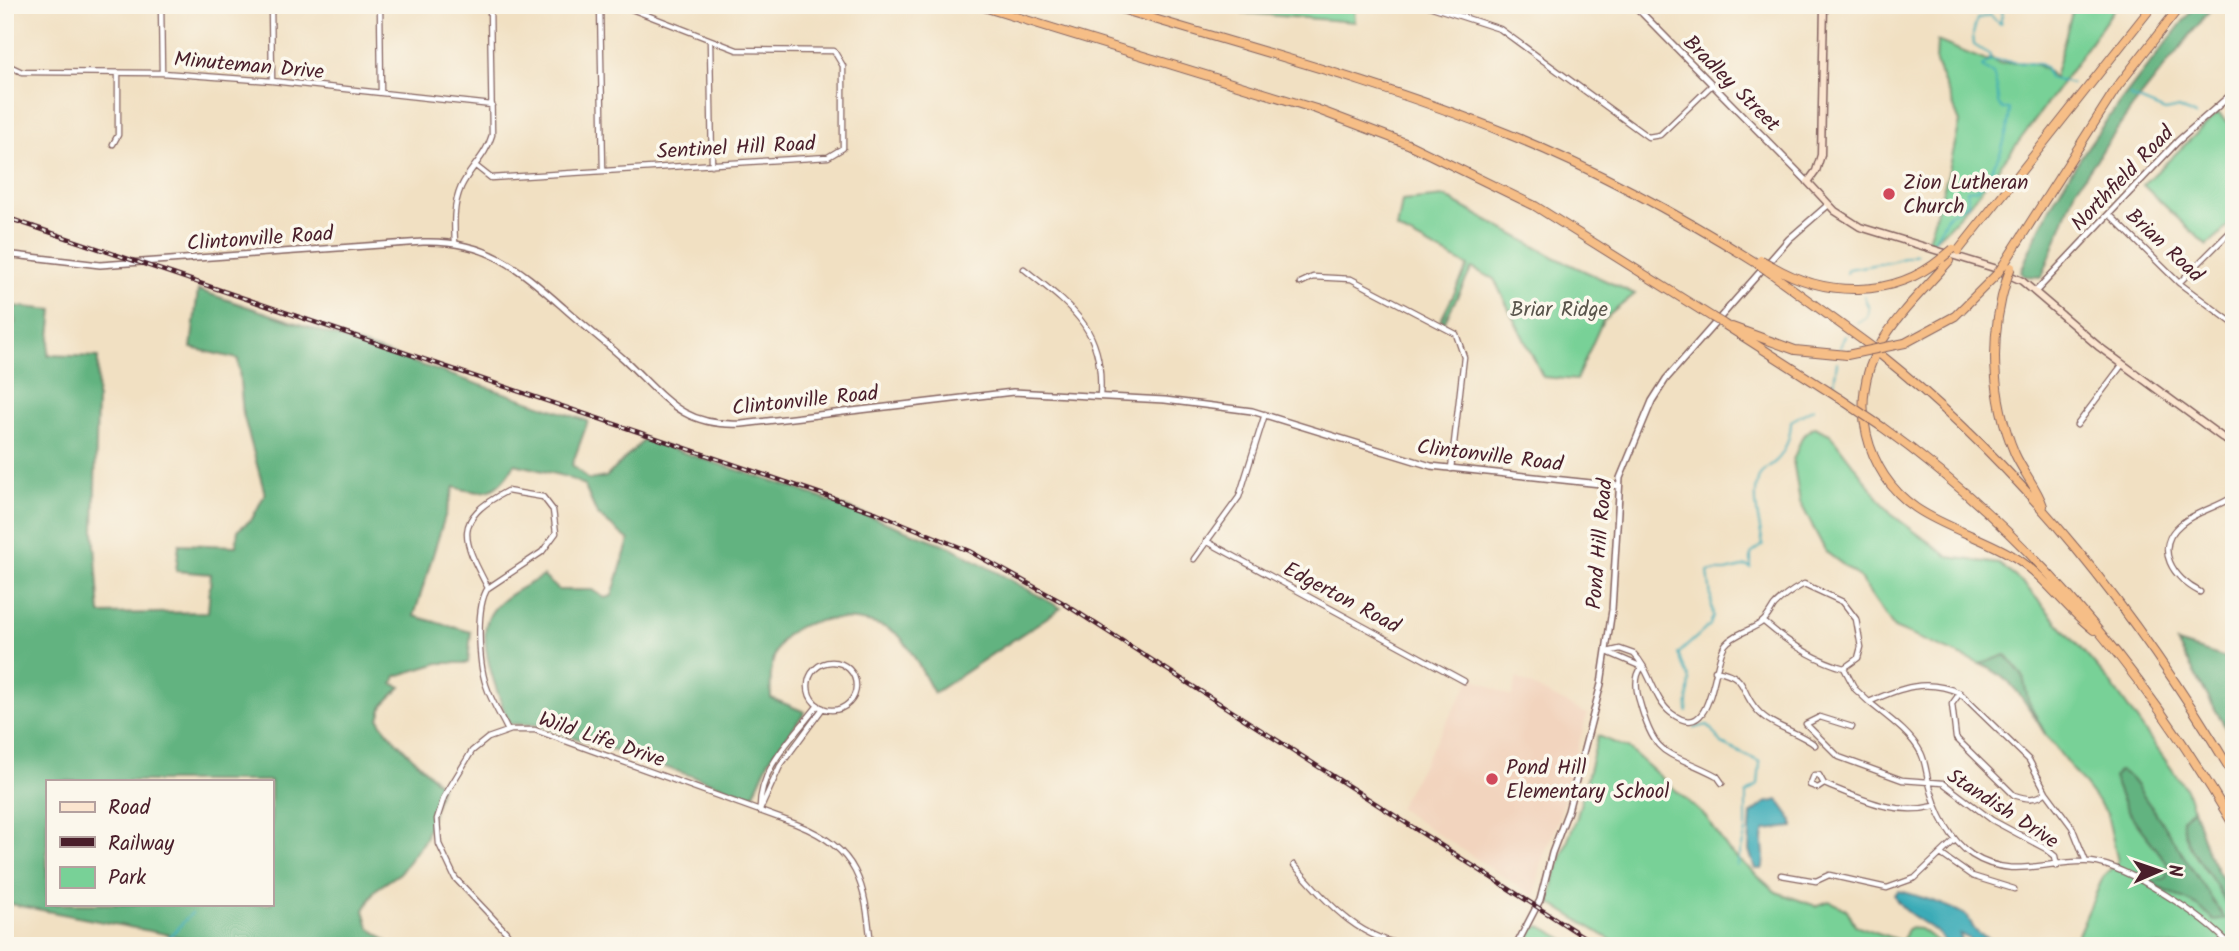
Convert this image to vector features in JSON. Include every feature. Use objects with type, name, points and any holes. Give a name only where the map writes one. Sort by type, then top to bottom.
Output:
[{"type":"highway","points":[[977,5],[1315,109],[1401,141],[1528,203],[1839,398],[1950,481],[2008,532],[2105,636],[2164,714],[2234,826]]},
{"type":"highway","points":[[1108,5],[1387,91],[1482,124],[1628,189],[1770,268],[1872,347],[1965,429],[2044,509],[2148,640],[2234,776]]},
{"type":"highway","points":[[2105,636],[2086,623],[2023,563],[1910,504],[1889,482],[1873,455],[1865,428],[1863,404],[1871,363],[1888,333],[2153,5]]},
{"type":"highway","points":[[1724,324],[1795,350],[1847,355],[1905,343],[1930,333],[1955,316],[2008,265],[2118,87],[2180,5]]},
{"type":"highway","points":[[1770,268],[1816,285],[1857,290],[1900,281],[1946,260]]},
{"type":"highway","points":[[2008,265],[1995,334],[1998,395],[2012,447],[2044,509]]},
{"type":"main road","points":[[1824,7],[1821,155],[1816,171],[1808,182],[1828,205],[1844,219],[1867,230],[1994,268],[2036,291],[2122,365],[2234,446]]},
{"type":"street","points":[[160,5],[162,73]]},
{"type":"street","points":[[271,5],[272,81]]},
{"type":"street","points":[[380,5],[381,92]]},
{"type":"street","points":[[455,243],[456,199],[462,184],[477,167],[492,135],[490,5]]},
{"type":"street","points":[[600,5],[603,171]]},
{"type":"street","name":"Sentinel Hill Road","points":[[477,167],[491,178],[828,158],[838,154],[844,144],[844,84],[842,60],[834,51],[748,52],[710,41],[621,5]]},
{"type":"street","points":[[1426,5],[1500,29],[1648,137],[1660,135],[1712,85]]},
{"type":"street","name":"Bradley Street","points":[[1634,5],[1808,182]]},
{"type":"street","points":[[1746,5],[1824,7]]},
{"type":"street","points":[[710,41],[712,164]]},
{"type":"street","name":"Minuteman Drive","points":[[5,64],[22,72],[118,75],[162,73],[272,81],[492,105]]},
{"type":"street","points":[[113,144],[118,135],[118,75]]},
{"type":"street","name":"Northfield Road","points":[[2036,291],[2178,141],[2234,92]]},
{"type":"street","name":"Pond Hill Road","points":[[1516,946],[1540,900],[1552,853],[1569,811],[1607,652],[1619,486],[1644,418],[1662,383],[1789,239],[1828,205]]},
{"type":"street","name":"Brian Road","points":[[2108,213],[2179,283],[2234,324]]},
{"type":"street","points":[[2179,283],[2234,228]]},
{"type":"street","name":"Clintonville Road","points":[[5,254],[100,265],[455,243],[492,253],[520,270],[611,347],[669,404],[707,423],[742,424],[1013,392],[1219,404],[1265,414],[1400,458],[1451,469],[1619,486]]},
{"type":"street","points":[[1024,269],[1071,307],[1092,338],[1101,359],[1100,396]]},
{"type":"street","points":[[1300,283],[1313,277],[1351,279],[1456,334],[1464,357],[1451,469]]},
{"type":"street","points":[[2077,425],[2122,365]]},
{"type":"street","points":[[1194,559],[1239,497],[1265,414]]},
{"type":"street","points":[[488,588],[466,536],[470,518],[483,504],[507,491],[543,497],[553,510],[556,533],[542,552],[488,588],[483,596],[480,643],[486,685],[508,730]]},
{"type":"street","points":[[2200,592],[2186,585],[2171,568],[2167,549],[2171,536],[2191,517],[2234,496]]},
{"type":"street","name":"Edgerton Road","points":[[1206,541],[1464,681]]},
{"type":"street","points":[[1607,652],[1642,667],[1667,709],[1683,719],[1696,717],[1707,711],[1715,670],[1726,643],[1764,622],[1788,593],[1804,584],[1843,602],[1856,619],[1861,648],[1858,658],[1844,668]]},
{"type":"street","points":[[1764,622],[1797,645],[1844,668],[1855,690],[1916,745],[1923,756],[1936,806],[1955,840],[1973,855],[1995,866],[2016,870],[2086,862],[2117,870],[2197,915],[2231,946]]},
{"type":"street","points":[[824,663],[839,663],[846,667],[855,679],[854,694],[845,706],[837,710],[820,707],[808,688],[812,672],[824,663]]},
{"type":"street","points":[[1642,667],[1638,673],[1637,686],[1650,738],[1666,753],[1717,776],[1722,783]]},
{"type":"street","points":[[1715,670],[1734,674],[1742,681],[1756,710],[1768,720],[1804,735],[1815,745]]},
{"type":"street","points":[[1869,702],[1906,685],[1947,687],[1960,692],[2029,760],[2046,792],[2072,827],[2086,862]]},
{"type":"street","points":[[1960,692],[1952,704],[1956,738],[2014,795],[2026,799],[2040,798],[2046,792]]},
{"type":"street","points":[[760,811],[780,766],[820,707]]},
{"type":"street","points":[[1852,726],[1820,717],[1806,724],[1839,757],[1902,780],[1928,780]]},
{"type":"street","name":"Wild Life Drive","points":[[516,946],[455,878],[443,858],[437,831],[438,810],[463,763],[480,744],[508,730],[535,730],[821,834],[845,855],[863,887],[871,946]]},
{"type":"street","points":[[760,811],[759,799],[773,762],[799,736]]},
{"type":"street","points":[[773,762],[780,766]]},
{"type":"street","name":"Standish Drive","points":[[1928,780],[1943,783],[1992,820],[2046,849],[2055,856],[2057,866]]},
{"type":"street","points":[[1824,784],[1889,810],[1915,811],[1936,806]]},
{"type":"street","points":[[1781,875],[1816,881],[1829,874],[1887,888],[1915,878],[1955,840]]},
{"type":"street","points":[[1942,855],[1972,876],[2014,889]]},
{"type":"street","points":[[1294,865],[1338,915],[1364,933],[1393,944],[1411,946]]},
{"type":"shaded area","name":"Pond Hill Elementary School","points":[[1472,677],[1511,697],[1517,678],[1587,714],[1559,818],[1542,860],[1535,897],[1398,808]]},
{"type":"green space","points":[[1243,5],[1354,5],[1355,22],[1243,13]]},
{"type":"green space","points":[[2074,5],[2117,5],[2053,95],[1966,208],[1943,232],[1927,243],[1948,174],[1960,122],[1936,63],[1937,41],[1986,61],[1991,58],[1999,64],[2035,64],[2054,78]]},
{"type":"green space","points":[[2196,5],[2214,5],[2132,108],[2076,189],[2042,277],[2024,276],[2021,272],[2036,235],[2075,165]]},
{"type":"green space","points":[[2218,113],[2234,129],[2234,220],[2207,246],[2143,185]]},
{"type":"green space","name":"Briar Ridge","points":[[1445,197],[1556,258],[1635,294],[1603,320],[1576,380],[1543,377],[1494,279],[1472,268],[1444,322],[1441,320],[1468,266],[1397,229],[1402,201]]},
{"type":"green space","points":[[198,290],[588,421],[572,465],[589,480],[606,477],[644,440],[797,489],[951,547],[1061,608],[934,693],[907,645],[897,634],[885,627],[870,622],[834,619],[801,626],[788,634],[779,645],[772,664],[771,698],[805,712],[769,760],[753,796],[536,725],[509,724],[487,657],[485,630],[492,611],[512,593],[543,576],[559,590],[592,590],[605,598],[612,596],[629,540],[597,514],[584,485],[567,477],[515,464],[503,482],[490,490],[483,492],[454,487],[414,616],[471,632],[468,663],[439,663],[396,676],[393,684],[401,687],[383,705],[379,719],[398,743],[441,786],[425,839],[400,873],[375,890],[364,910],[369,927],[393,946],[227,946],[5,903],[5,323],[15,323],[13,306],[53,310],[48,355],[98,357],[94,531],[100,614],[208,612],[211,574],[176,571],[179,544],[236,546],[238,530],[252,519],[265,494],[243,414],[238,359],[191,348]]},
{"type":"green space","points":[[1814,427],[1830,434],[1891,514],[1949,557],[1999,564],[2024,584],[2109,681],[2186,789],[2207,851],[2234,902],[2234,946],[2073,946],[2103,877],[2118,862],[2107,814],[2045,734],[2019,691],[1995,670],[1894,628],[1858,576],[1826,552],[1800,502],[1793,460],[1802,437]]},
{"type":"green space","points":[[2234,642],[2234,742],[2177,643],[2226,658]]},
{"type":"green space","points":[[2006,655],[2023,676],[2028,700],[2045,734],[2011,684],[1980,664]]},
{"type":"green space","points":[[1598,736],[1628,748],[1706,817],[1729,851],[1776,892],[1816,906],[1829,901],[1847,910],[1855,925],[1901,941],[1909,928],[1920,929],[1944,946],[1621,946],[1550,903],[1555,874],[1577,817]]},
{"type":"green space","points":[[2118,771],[2123,772],[2137,786],[2225,919],[2215,921],[2198,906],[2148,882],[2166,878],[2168,865],[2123,802],[2114,777]]},
{"type":"green space","points":[[2193,808],[2207,851],[2232,898],[2226,904],[2188,843],[2182,819]]},
{"type":"green space","points":[[1541,926],[1577,946],[1525,946],[1533,929]]},
{"type":"water","points":[[1778,800],[1793,821],[1793,827],[1765,830],[1764,864],[1762,869],[1755,869],[1749,850],[1751,814],[1765,803]]},
{"type":"water","points":[[1898,891],[1961,913],[1968,917],[1977,932],[1997,946],[1971,946],[1969,939],[1960,934],[1962,946],[1947,946],[1936,932],[1899,903],[1894,895]]},
{"type":"waterway","points":[[1933,242],[1949,214],[1968,204],[1967,190],[1977,189],[1985,179],[1996,161],[2007,132],[2010,109],[2002,109],[1998,104],[1993,74],[1982,67],[1990,60],[1990,55],[1974,45],[1973,34],[1977,19],[1989,15],[2000,24],[2004,5]]},
{"type":"waterway","points":[[1990,60],[2039,64],[2045,67],[2049,78],[2072,84]]},
{"type":"waterway","points":[[2129,96],[2165,111],[2179,108],[2195,116]]},
{"type":"waterway","points":[[1846,273],[1848,269],[1891,262],[1917,254]]},
{"type":"waterway","points":[[1857,323],[1867,317],[1869,309],[1864,296]]},
{"type":"waterway","points":[[1840,348],[1845,336]]},
{"type":"waterway","points":[[1834,383],[1837,362]]},
{"type":"waterway","points":[[1687,711],[1690,680],[1678,654],[1710,625],[1713,616],[1708,571],[1726,571],[1747,566],[1751,568],[1751,554],[1763,545],[1756,504],[1759,476],[1783,453],[1791,421],[1814,408]]},
{"type":"waterway","points":[[1694,728],[1708,725],[1722,744],[1760,762],[1758,785],[1746,794],[1746,832],[1737,865]]},
{"type":"waterway","points":[[161,946],[192,913]]},
{"type":"railway","points":[[5,217],[877,513],[969,551],[1060,601],[1598,946]]},
{"type":"place","name":"Zion Lutheran Church","points":[[1889,194]]},
{"type":"place","name":"Pond Hill Elementary School","points":[[1492,779]]}]
